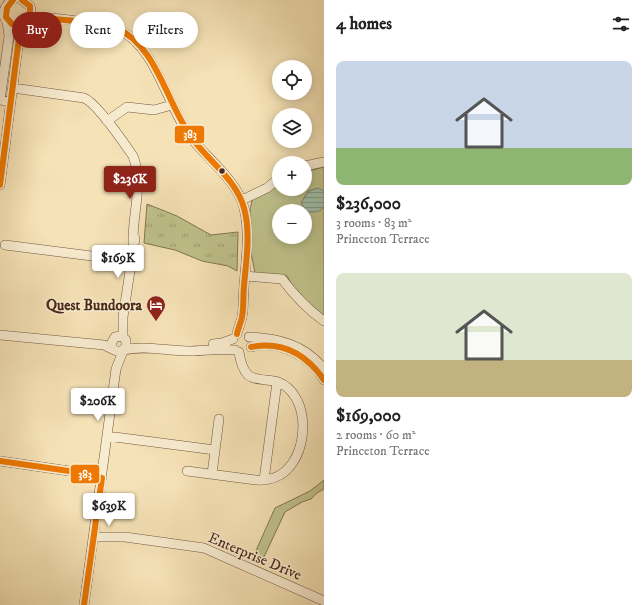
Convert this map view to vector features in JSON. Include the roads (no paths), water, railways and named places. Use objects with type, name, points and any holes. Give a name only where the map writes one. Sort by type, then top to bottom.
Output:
[{"type":"street","points":[[25,2],[39,12]]},
{"type":"street","points":[[25,2],[29,12]]},
{"type":"street","points":[[6,4],[4,18],[10,36],[0,100],[11,102]]},
{"type":"street","points":[[4,18],[12,24]]},
{"type":"street","points":[[62,19],[103,24],[118,29],[135,41],[148,58],[191,138],[229,180],[242,200],[247,226],[242,317],[242,343],[245,370],[248,375],[252,377],[278,382],[291,391],[301,406],[303,418],[302,435],[296,458],[290,467],[276,477],[256,480],[187,471]]},
{"type":"street","points":[[0,185],[1,167],[18,48]]},
{"type":"street","points":[[13,88],[84,98],[95,105],[133,156],[137,178],[137,195],[131,261],[123,317],[117,342],[116,369],[84,605]]},
{"type":"street","points":[[107,121],[127,108],[151,110],[171,103]]},
{"type":"street","points":[[312,165],[324,162]]},
{"type":"street","points":[[242,200],[267,188],[272,184]]},
{"type":"street","points":[[5,245],[131,261]]},
{"type":"street","points":[[245,276],[282,279],[295,296],[314,314],[324,321]]},
{"type":"street","points":[[0,329],[117,342],[188,346],[222,343],[271,345],[292,351],[311,364],[324,380]]},
{"type":"street","points":[[0,335],[104,345],[117,342],[127,346],[116,369]]},
{"type":"street","points":[[124,350],[135,348],[188,351],[223,349],[242,343],[274,339],[289,343],[310,356],[324,369]]},
{"type":"street","points":[[264,480],[278,382]]},
{"type":"street","points":[[212,474],[219,419]]},
{"type":"street","points":[[107,436],[215,450]]},
{"type":"street","points":[[0,461],[102,475]]},
{"type":"street","name":"Enterprise Drive","points":[[94,533],[208,549],[324,601]]},
{"type":"place","name":"Quest Bundoora","points":[[156,322]]}]
